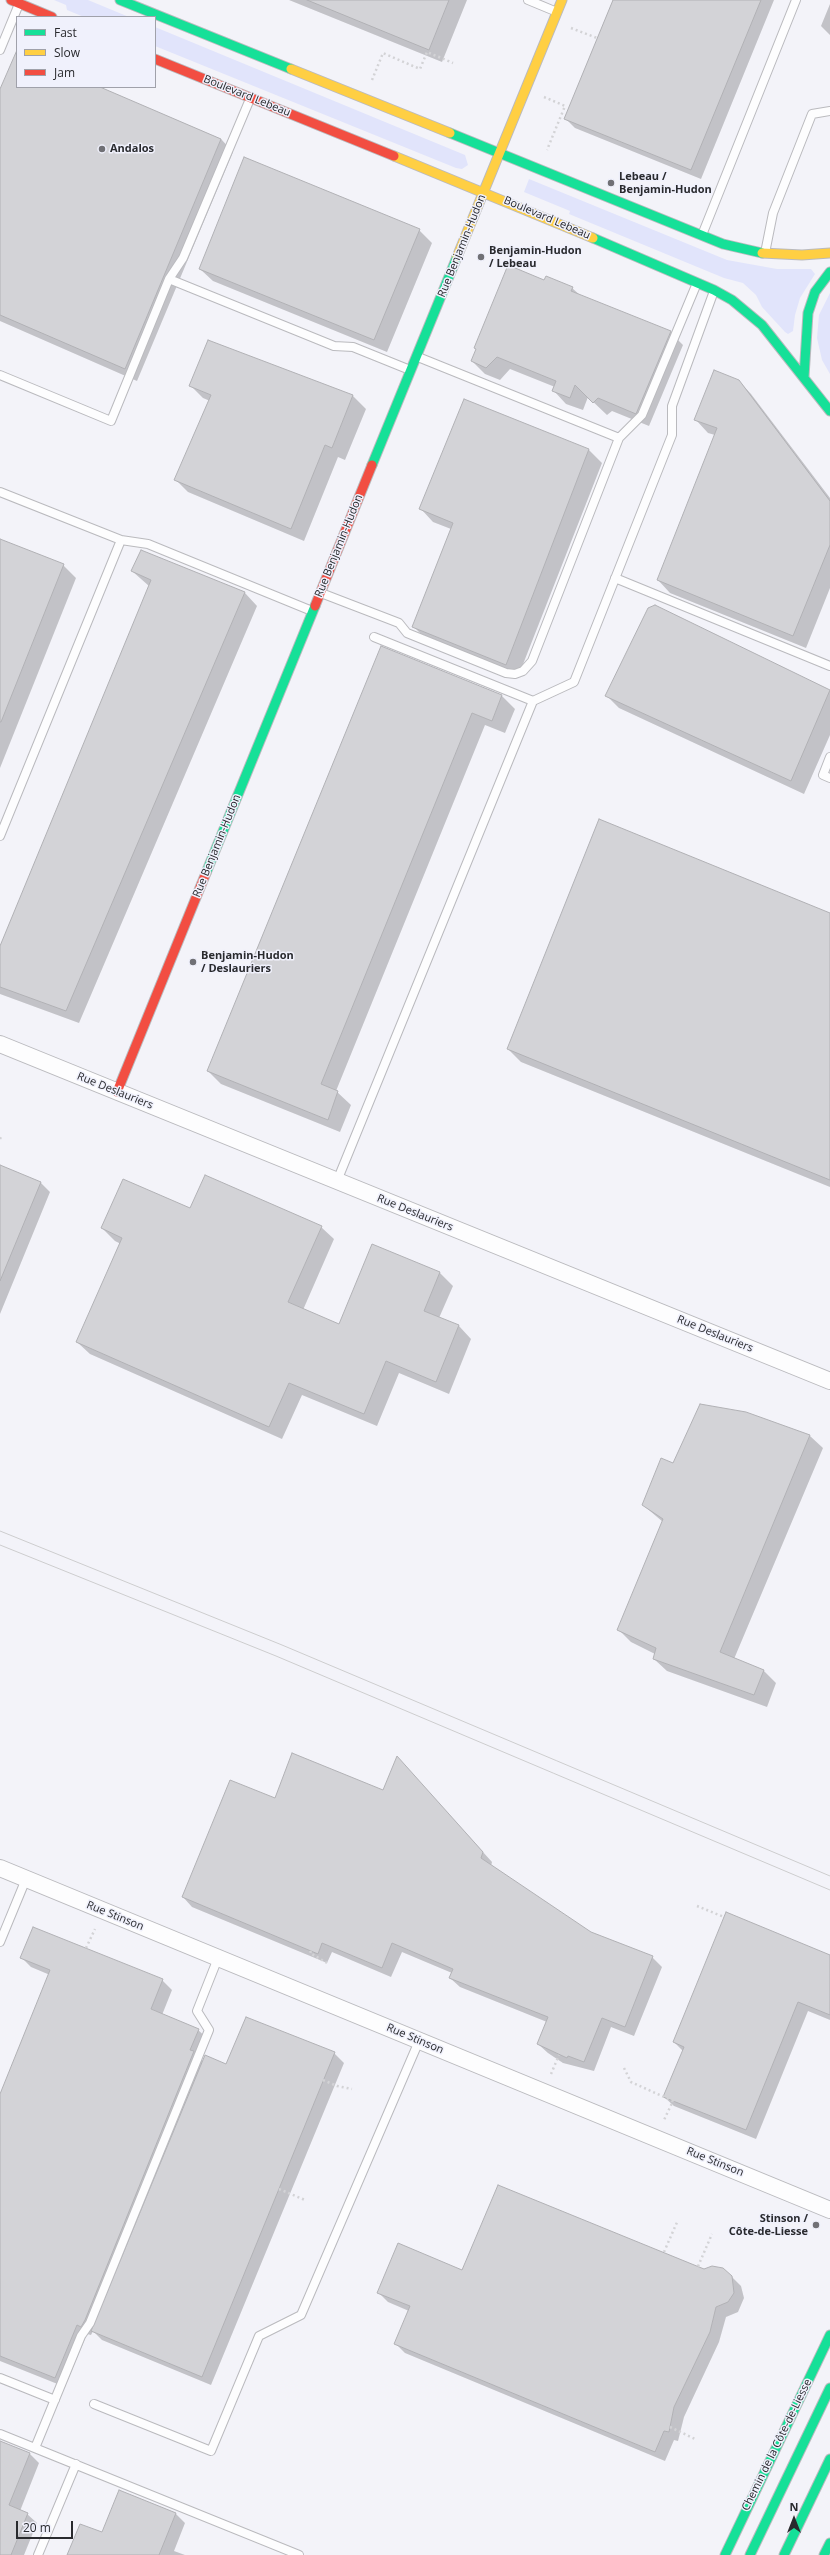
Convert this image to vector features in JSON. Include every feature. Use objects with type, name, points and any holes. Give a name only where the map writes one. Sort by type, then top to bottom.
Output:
[{"type":"main road","points":[[120,0],[702,236],[744,251],[802,256],[830,253]]},
{"type":"main road","name":"Rue Benjamin-Hudon","points":[[117,1092],[562,0]]},
{"type":"main road","points":[[15,2],[50,16]]},
{"type":"main road","name":"Boulevard Lebeau","points":[[156,59],[484,193],[714,290],[732,300],[762,325],[830,411]]},
{"type":"main road","points":[[804,377],[808,313],[818,288],[830,272]]},
{"type":"main road","name":"Chemin de la Côte-de-Liesse","points":[[725,2555],[830,2335]]},
{"type":"main road","name":"Chemin de la Côte-de-Liesse","points":[[750,2555],[830,2388]]},
{"type":"main road","points":[[784,2555],[830,2459]]},
{"type":"main road","points":[[824,2555],[830,2543]]},
{"type":"street","name":"Rue Deslauriers","points":[[0,1044],[830,1381]]},
{"type":"street","name":"Rue Stinson","points":[[0,1868],[830,2210]]},
{"type":"lane","points":[[528,0],[557,12]]},
{"type":"lane","points":[[702,236],[796,0]]},
{"type":"lane","points":[[0,50],[15,2]]},
{"type":"lane","points":[[0,375],[111,421],[169,279],[183,258],[250,97]]},
{"type":"lane","points":[[765,254],[773,213],[812,114],[830,110]]},
{"type":"lane","points":[[169,279],[334,346],[353,347],[411,370]]},
{"type":"lane","points":[[320,593],[399,624],[407,633],[506,673],[515,674],[524,671],[532,662],[619,438],[642,415],[697,282]]},
{"type":"lane","points":[[337,1181],[533,701],[574,682],[672,435],[672,406],[714,290]]},
{"type":"lane","points":[[417,356],[619,438]]},
{"type":"lane","points":[[0,492],[121,540],[148,544],[313,611]]},
{"type":"lane","points":[[0,836],[121,540]]},
{"type":"lane","points":[[615,578],[830,666]]},
{"type":"lane","points":[[374,637],[533,701]]},
{"type":"lane","points":[[830,756],[823,775],[830,778]]},
{"type":"lane","points":[[0,1942],[26,1879]]},
{"type":"lane","points":[[36,2448],[81,2336],[90,2323],[209,2030],[197,2011],[218,1958]]},
{"type":"lane","points":[[94,2404],[211,2451],[259,2336],[301,2315],[419,2041]]},
{"type":"lane","points":[[0,2378],[55,2400]]},
{"type":"lane","points":[[0,2434],[299,2555]]},
{"type":"lane","points":[[38,2555],[76,2464]]},
{"type":"path","points":[[571,28],[597,38]]},
{"type":"path","points":[[370,84],[383,53],[420,69],[427,52],[453,63]]},
{"type":"path","points":[[543,96],[569,107]]},
{"type":"path","points":[[546,155],[565,106]]},
{"type":"path","points":[[0,1139],[2,1135]]},
{"type":"path","points":[[697,1906],[724,1917]]},
{"type":"path","points":[[86,1948],[95,1929]]},
{"type":"path","points":[[311,1951],[310,1953],[327,1962]]},
{"type":"path","points":[[551,2074],[559,2055]]},
{"type":"path","points":[[624,2068],[630,2082],[673,2101],[664,2120]]},
{"type":"path","points":[[323,2080],[337,2086],[352,2089]]},
{"type":"path","points":[[279,2189],[305,2200]]},
{"type":"path","points":[[664,2252],[678,2220]]},
{"type":"path","points":[[696,2271],[712,2234]]},
{"type":"path","points":[[670,2427],[695,2439]]},
{"type":"shaded area","points":[[54,0],[88,0],[127,16],[82,16],[67,10],[66,5]]},
{"type":"shaded area","points":[[156,27],[465,155],[468,165],[462,169],[456,168],[156,46]]},
{"type":"shaded area","points":[[529,179],[727,260],[777,269],[811,269],[815,274],[800,298],[795,315],[793,331],[788,334],[785,332],[762,307],[756,295],[743,283],[724,278],[569,214],[570,211],[524,192]]},
{"type":"shaded area","points":[[830,293],[830,374],[822,360],[817,338],[819,315]]},
{"type":"building","points":[[307,0],[449,0],[429,50]]},
{"type":"building","points":[[613,0],[761,0],[691,170],[564,119]]},
{"type":"building","points":[[16,52],[16,88],[102,88],[221,139],[125,369],[0,315],[0,89]]},
{"type":"building","points":[[244,157],[420,229],[374,340],[199,269]]},
{"type":"building","points":[[508,265],[544,280],[546,276],[573,287],[571,291],[671,331],[636,414],[598,398],[593,403],[575,385],[570,398],[552,391],[556,381],[497,357],[486,368],[471,361],[476,349],[474,348]]},
{"type":"building","points":[[208,340],[353,395],[332,448],[325,445],[291,529],[174,480],[211,395],[189,386]]},
{"type":"building","points":[[714,370],[739,380],[830,501],[830,545],[793,636],[657,580],[717,428],[694,420]]},
{"type":"building","points":[[464,399],[589,449],[506,665],[412,627],[453,523],[419,509]]},
{"type":"building","points":[[0,539],[64,564],[1,722],[0,722]]},
{"type":"building","points":[[141,550],[245,592],[66,1011],[0,987],[0,946],[151,580],[131,571]]},
{"type":"building","points":[[655,605],[830,690],[791,781],[605,696],[648,608]]},
{"type":"building","points":[[381,646],[502,695],[492,721],[472,713],[321,1084],[338,1091],[328,1120],[207,1071]]},
{"type":"building","points":[[599,819],[830,913],[830,1180],[507,1049]]},
{"type":"building","points":[[0,1165],[41,1182],[0,1281]]},
{"type":"building","points":[[205,1175],[322,1226],[288,1302],[339,1324],[372,1244],[440,1272],[424,1311],[459,1325],[436,1382],[386,1361],[364,1414],[289,1383],[269,1427],[76,1342],[122,1238],[101,1228],[123,1179],[190,1208]]},
{"type":"building","points":[[700,1404],[746,1412],[810,1435],[720,1652],[764,1670],[754,1695],[653,1659],[656,1648],[617,1630],[663,1519],[642,1505],[661,1458],[673,1463]]},
{"type":"building","points":[[292,1753],[383,1790],[397,1756],[483,1852],[481,1858],[591,1932],[653,1956],[625,2027],[602,2018],[584,2062],[568,2056],[567,2058],[537,2044],[548,2017],[449,1978],[453,1969],[392,1943],[382,1968],[322,1943],[318,1954],[182,1897],[230,1780],[275,1798]]},
{"type":"building","points":[[726,1912],[830,1955],[830,2015],[798,2002],[746,2130],[663,2097],[684,2047],[673,2042]]},
{"type":"building","points":[[33,1927],[163,1979],[151,2009],[199,2029],[190,2050],[194,2051],[85,2320],[81,2327],[77,2325],[55,2378],[0,2356],[0,2094],[50,1970],[20,1958]]},
{"type":"building","points":[[246,2017],[335,2052],[202,2377],[91,2331],[205,2055],[226,2064]]},
{"type":"building","points":[[498,2185],[704,2269],[712,2266],[723,2268],[732,2276],[734,2293],[728,2302],[716,2307],[710,2332],[674,2407],[669,2432],[664,2431],[655,2452],[394,2344],[410,2306],[377,2293],[398,2243],[462,2270]]},
{"type":"building","points":[[0,2441],[30,2453],[9,2505],[28,2513],[11,2555],[0,2555]]},
{"type":"building","points":[[119,2490],[176,2513],[159,2555],[67,2555],[80,2524],[102,2532]]},
{"type":"tram line","points":[[0,1531],[282,1645],[830,1876]]},
{"type":"tram line","points":[[0,1545],[276,1656],[830,1890]]},
{"type":"traffic: fast","points":[[120,0],[291,69]]},
{"type":"traffic: fast","points":[[450,133],[723,244],[762,253]]},
{"type":"traffic: fast","points":[[593,238],[714,290],[732,300],[762,325],[830,411]]},
{"type":"traffic: fast","points":[[372,465],[457,257]]},
{"type":"traffic: fast","points":[[804,377],[808,313],[815,292],[830,272]]},
{"type":"traffic: fast","points":[[206,873],[315,606]]},
{"type":"traffic: fast","points":[[725,2555],[830,2335]]},
{"type":"traffic: fast","points":[[750,2555],[830,2388]]},
{"type":"traffic: fast","points":[[784,2555],[830,2459]]},
{"type":"traffic: fast","points":[[824,2555],[830,2543]]},
{"type":"traffic: slow","points":[[457,257],[562,0]]},
{"type":"traffic: slow","points":[[291,69],[450,133]]},
{"type":"traffic: slow","points":[[394,156],[593,238]]},
{"type":"traffic: slow","points":[[762,253],[802,255],[830,253]]},
{"type":"traffic: jam","points":[[11,0],[50,16]]},
{"type":"traffic: jam","points":[[156,59],[394,156]]},
{"type":"traffic: jam","points":[[315,606],[372,465]]},
{"type":"traffic: jam","points":[[117,1092],[206,873]]},
{"type":"place","name":"Andalos","points":[[102,149]]},
{"type":"place","name":"Lebeau / Benjamin-Hudon","points":[[611,183]]},
{"type":"place","name":"Benjamin-Hudon / Lebeau","points":[[481,257]]},
{"type":"place","name":"Benjamin-Hudon / Deslauriers","points":[[193,962]]},
{"type":"place","name":"Stinson / Côte-de-Liesse","points":[[816,2225]]}]
